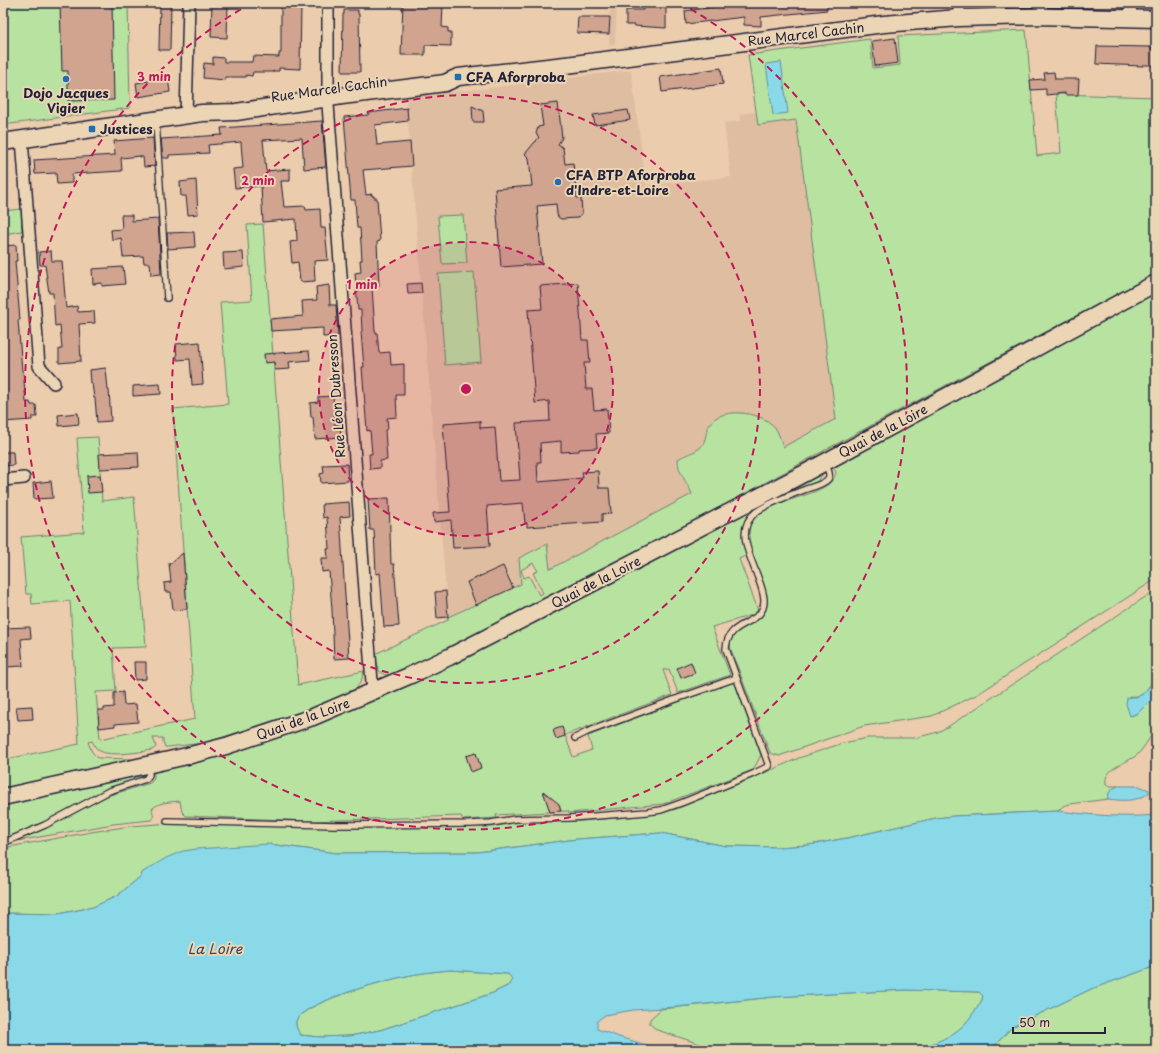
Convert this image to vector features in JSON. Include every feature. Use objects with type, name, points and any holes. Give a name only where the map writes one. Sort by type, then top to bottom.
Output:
[{"type":"main road","name":"Rue Marcel Cachin","points":[[3,142],[202,113],[236,112],[328,93],[445,83],[458,77],[574,64],[884,24],[959,11],[1052,16],[1131,11],[1156,19]]},
{"type":"main road","name":"Quai de la Loire","points":[[3,796],[187,756],[256,736],[313,717],[375,691],[449,658],[824,463],[1156,283]]},
{"type":"street","points":[[186,116],[189,3]]},
{"type":"street","name":"Rue Léon Dubresson","points":[[328,3],[328,93],[372,682],[375,691]]},
{"type":"street","points":[[22,139],[39,366],[54,383]]},
{"type":"street","points":[[3,480],[24,478]]},
{"type":"lane","points":[[156,120],[167,298]]},
{"type":"lane","points":[[167,820],[336,825],[470,824],[491,823],[514,819],[570,818],[647,812],[661,810],[681,803],[769,766],[726,649],[729,635],[760,615],[764,608],[764,594],[748,553],[746,531],[750,519],[757,512],[827,479],[829,473],[824,463]]},
{"type":"lane","points":[[575,738],[587,732],[736,678]]},
{"type":"lane","points":[[3,843],[45,825],[109,791],[146,779],[149,775],[148,765]]},
{"type":"shaded area","points":[[610,3],[617,3],[615,44],[609,45]]},
{"type":"shaded area","points":[[631,70],[646,185],[731,177],[724,123],[741,121],[740,114],[756,112],[758,125],[796,120],[836,419],[783,447],[778,433],[771,423],[760,417],[745,413],[710,422],[707,428],[704,444],[700,449],[683,455],[677,464],[693,494],[550,569],[547,544],[519,558],[521,584],[448,617],[406,97]]},
{"type":"green space","name":"Dojo Jacques Vigier","points":[[3,3],[128,3],[130,108],[3,125]]},
{"type":"green space","points":[[969,3],[1019,4],[1016,7],[976,8],[972,7]]},
{"type":"green space","points":[[1026,30],[1037,156],[1061,153],[1056,94],[1156,97],[1156,273],[827,449],[626,559],[454,646],[395,674],[386,675],[379,671],[375,654],[448,620],[448,617],[521,584],[519,558],[547,544],[550,569],[692,494],[679,468],[678,459],[700,448],[704,442],[708,427],[712,421],[718,417],[725,414],[741,413],[764,419],[773,425],[783,447],[836,419],[796,120],[758,125],[748,55],[870,39],[873,68],[900,65],[898,36]],"holes":[[[533,563],[538,571],[533,573],[543,593],[539,595],[529,576],[524,578],[521,570]]]},
{"type":"green space","points":[[21,209],[22,231],[3,234],[3,211]]},
{"type":"green space","points":[[463,215],[467,263],[442,264],[438,216]]},
{"type":"green space","points":[[263,224],[298,685],[364,671],[361,682],[352,692],[314,708],[204,743],[165,747],[163,738],[153,738],[156,746],[152,750],[111,754],[100,751],[96,748],[92,741],[88,742],[92,752],[98,758],[131,759],[124,762],[17,786],[3,787],[3,765],[7,764],[7,759],[79,744],[70,601],[32,604],[31,594],[26,594],[21,537],[84,532],[77,438],[98,437],[102,501],[134,497],[146,647],[113,648],[116,691],[96,692],[100,739],[195,719],[173,409],[228,404],[220,302],[252,300],[247,225]]},
{"type":"green space","points":[[474,272],[481,362],[445,365],[438,274]]},
{"type":"green space","points":[[1156,291],[1156,579],[978,694],[932,716],[864,726],[779,756],[770,753],[730,647],[732,638],[737,632],[763,613],[767,605],[767,595],[753,559],[749,544],[748,537],[751,523],[760,513],[773,506],[820,489],[831,482],[836,472],[832,466]]},
{"type":"green space","points":[[825,471],[816,482],[788,493],[756,509],[745,521],[743,534],[747,555],[739,559],[759,613],[712,627],[730,675],[678,693],[669,669],[663,670],[672,695],[565,735],[573,757],[592,750],[588,736],[734,681],[761,755],[753,770],[663,804],[569,813],[568,811],[496,815],[497,818],[463,820],[461,816],[310,821],[186,816],[182,812],[180,801],[158,805],[152,809],[153,816],[151,820],[113,824],[17,841],[18,839],[107,796],[150,783],[154,779],[153,771],[320,721],[400,689],[573,603]]},
{"type":"green space","points":[[1156,590],[1156,680],[1142,694],[1129,696],[1131,716],[1138,713],[1147,704],[1156,700],[1156,753],[1151,743],[1152,734],[1137,755],[1117,766],[1108,774],[1106,784],[1118,786],[1110,792],[1108,799],[1070,804],[1063,806],[1058,811],[936,818],[809,845],[778,847],[726,846],[661,833],[577,839],[478,852],[337,853],[268,844],[143,872],[140,877],[117,896],[93,907],[58,914],[3,913],[3,848],[91,832],[131,826],[171,823],[492,827],[520,822],[582,821],[638,816],[676,809],[799,758],[843,743],[868,738],[915,738],[938,732]]},
{"type":"green space","points":[[145,773],[142,778],[114,786],[51,820],[3,841],[3,805]]},
{"type":"green space","points":[[1156,966],[1156,1050],[993,1050],[996,1044],[1012,1027],[1091,989]]},
{"type":"green space","points":[[451,970],[508,974],[513,979],[509,985],[493,993],[380,1030],[350,1036],[320,1037],[300,1035],[297,1028],[296,1021],[303,1013],[332,998],[406,976]]},
{"type":"green space","points":[[905,990],[979,992],[983,996],[980,1004],[962,1027],[940,1041],[913,1050],[719,1050],[657,1030],[650,1024],[650,1019],[661,1009],[774,997]]},
{"type":"water","points":[[781,62],[788,113],[773,115],[766,64]]},
{"type":"water","points":[[1156,680],[1156,700],[1147,704],[1138,713],[1130,716],[1126,704],[1127,698],[1138,697]]},
{"type":"water","points":[[1118,786],[1139,786],[1149,790],[1149,793],[1139,798],[1129,800],[1108,799],[1111,791]]},
{"type":"water","name":"La Loire","points":[[1058,811],[1107,816],[1156,815],[1156,966],[1091,989],[1012,1027],[996,1044],[993,1050],[913,1050],[939,1041],[962,1027],[980,1004],[983,996],[979,992],[905,990],[774,997],[633,1010],[605,1015],[597,1021],[597,1029],[622,1038],[665,1050],[3,1050],[3,913],[58,914],[93,907],[117,896],[140,877],[143,872],[166,858],[183,851],[268,844],[337,853],[478,852],[577,839],[661,833],[726,846],[778,847],[809,845],[936,818]],"holes":[[[451,970],[508,974],[512,979],[509,985],[493,993],[380,1030],[350,1036],[320,1037],[300,1035],[296,1027],[296,1021],[302,1013],[315,1006],[351,991],[390,980],[421,973]]]},
{"type":"building","points":[[60,3],[112,3],[114,100],[68,101],[68,71],[62,71]]},
{"type":"building","points":[[160,3],[171,3],[170,50],[159,50]]},
{"type":"building","points":[[212,3],[228,3],[227,38],[211,37]]},
{"type":"building","points":[[281,3],[301,3],[300,69],[279,68],[279,71],[273,72],[253,72],[252,76],[246,75],[246,77],[225,77],[225,80],[203,78],[204,63],[213,64],[213,57],[224,58],[224,62],[252,62],[253,56],[279,57],[279,53],[281,53]]},
{"type":"building","points":[[403,3],[443,4],[442,27],[448,28],[448,32],[451,32],[451,46],[425,45],[425,55],[401,55]]},
{"type":"building","points":[[649,3],[666,3],[666,28],[626,25],[626,10],[643,10],[643,6],[649,6]]},
{"type":"building","points":[[827,3],[827,10],[761,17],[761,26],[744,25],[744,17],[686,24],[685,11],[714,7],[714,4]]},
{"type":"building","points":[[344,10],[358,10],[360,72],[342,72]]},
{"type":"building","points":[[578,17],[610,17],[609,34],[577,33]]},
{"type":"building","points":[[895,38],[898,63],[875,66],[872,41]]},
{"type":"building","points":[[1097,46],[1156,48],[1156,65],[1143,66],[1096,64]]},
{"type":"building","points":[[721,68],[723,84],[662,92],[660,77]]},
{"type":"building","points":[[1054,72],[1055,79],[1079,79],[1078,95],[1065,95],[1065,93],[1046,95],[1046,89],[1031,90],[1030,80],[1045,79],[1044,73]]},
{"type":"building","points":[[168,78],[170,92],[138,97],[136,83]]},
{"type":"building","points":[[558,103],[562,138],[558,144],[563,148],[565,164],[573,163],[577,198],[581,198],[582,214],[577,218],[561,219],[557,214],[556,204],[537,206],[542,264],[501,267],[495,189],[532,186],[529,158],[525,154],[539,137],[536,134],[538,127],[543,126],[540,105]]},
{"type":"building","points":[[472,106],[483,111],[484,122],[473,122]]},
{"type":"building","points":[[407,108],[408,121],[375,125],[377,145],[410,142],[412,166],[363,170],[366,195],[372,194],[374,198],[377,198],[380,241],[377,242],[379,286],[372,287],[375,332],[377,332],[379,353],[390,352],[391,365],[404,364],[404,395],[396,395],[397,417],[387,418],[388,429],[385,430],[387,460],[380,461],[380,468],[370,469],[369,454],[372,454],[370,430],[367,431],[362,367],[364,367],[361,310],[358,310],[355,273],[361,272],[360,260],[362,260],[360,228],[357,228],[355,200],[351,200],[344,117],[368,115],[368,113]]},
{"type":"building","points":[[628,110],[630,120],[595,125],[593,115]]},
{"type":"building","points":[[322,121],[326,167],[304,169],[302,138],[263,140],[266,171],[290,169],[290,181],[281,181],[284,207],[305,206],[306,210],[320,209],[321,228],[325,228],[328,260],[314,261],[315,281],[300,282],[298,262],[292,263],[290,242],[297,241],[296,219],[263,222],[261,186],[235,188],[233,169],[243,168],[241,142],[208,145],[209,153],[169,155],[169,158],[163,158],[161,139],[222,135],[221,128]]},
{"type":"building","points":[[153,138],[155,166],[144,167],[143,157],[140,156],[121,158],[122,171],[72,174],[72,183],[57,184],[56,173],[35,174],[34,160],[115,155],[114,141]]},
{"type":"building","points":[[196,180],[198,214],[188,215],[186,196],[181,196],[180,182]]},
{"type":"building","points":[[121,215],[132,215],[132,221],[158,219],[161,274],[151,275],[150,263],[144,263],[143,256],[123,257],[121,238],[112,240],[111,230],[122,229]]},
{"type":"building","points":[[194,232],[195,247],[168,249],[167,233]]},
{"type":"building","points":[[16,245],[17,261],[15,261],[20,320],[18,320],[22,371],[26,402],[30,402],[31,405],[36,405],[37,417],[32,417],[32,420],[3,422],[3,366],[6,366],[3,323],[3,246]]},
{"type":"building","points":[[51,251],[52,261],[62,261],[66,308],[77,306],[78,312],[94,311],[95,323],[79,324],[81,361],[59,363],[59,349],[62,349],[60,325],[55,326],[53,293],[49,293],[45,265],[40,265],[39,252]]},
{"type":"building","points":[[243,252],[244,267],[224,269],[223,253]]},
{"type":"building","points":[[123,267],[125,284],[102,286],[102,283],[93,284],[92,269]]},
{"type":"building","points":[[421,283],[422,293],[408,294],[407,284]]},
{"type":"building","points":[[578,283],[582,340],[588,340],[590,363],[584,363],[586,389],[592,389],[594,410],[607,409],[609,433],[596,434],[597,448],[579,449],[579,451],[561,452],[561,441],[540,443],[541,462],[537,462],[538,482],[583,478],[582,472],[598,471],[599,488],[609,488],[611,513],[602,514],[602,522],[527,527],[527,523],[525,523],[523,503],[487,506],[490,546],[453,548],[451,520],[434,522],[433,513],[450,512],[443,424],[480,421],[480,428],[495,427],[499,481],[520,480],[516,423],[550,421],[549,401],[535,403],[528,310],[542,309],[540,286]]},
{"type":"building","points":[[329,285],[330,305],[336,305],[338,336],[323,337],[323,328],[271,331],[270,319],[303,316],[302,301],[317,300],[316,287]]},
{"type":"building","points":[[200,342],[203,384],[192,385],[190,359],[177,360],[176,344]]},
{"type":"building","points":[[309,351],[310,360],[289,362],[290,369],[275,370],[274,362],[265,363],[264,354]]},
{"type":"building","points":[[106,368],[111,421],[97,422],[95,398],[92,383],[90,383],[89,370]]},
{"type":"building","points":[[160,384],[161,394],[133,396],[133,386]]},
{"type":"building","points":[[333,396],[335,425],[340,424],[341,437],[315,439],[310,403],[318,402],[318,397]]},
{"type":"building","points":[[78,413],[79,424],[59,426],[58,415]]},
{"type":"building","points":[[3,452],[13,452],[14,465],[3,466]]},
{"type":"building","points":[[138,452],[139,467],[100,469],[99,454]]},
{"type":"building","points":[[347,464],[348,481],[321,483],[320,474],[324,473],[323,465]]},
{"type":"building","points":[[100,475],[102,492],[88,493],[87,476]]},
{"type":"building","points":[[51,481],[53,498],[34,499],[33,483]]},
{"type":"building","points":[[389,498],[391,564],[394,564],[399,626],[384,627],[380,573],[376,574],[374,530],[370,530],[368,499]]},
{"type":"building","points":[[349,502],[350,516],[340,517],[349,658],[334,659],[329,571],[322,572],[321,558],[328,558],[327,549],[329,549],[327,517],[323,518],[322,504]]},
{"type":"building","points":[[183,553],[187,609],[173,610],[171,592],[165,592],[164,583],[171,582],[169,563],[172,563]]},
{"type":"building","points":[[503,566],[513,588],[476,605],[467,582]]},
{"type":"building","points":[[446,591],[448,617],[437,618],[435,592]]},
{"type":"building","points":[[30,627],[31,638],[21,639],[23,666],[6,667],[3,628]]},
{"type":"building","points":[[134,662],[146,662],[146,679],[135,680]]},
{"type":"building","points":[[691,662],[695,673],[681,678],[677,668]]},
{"type":"building","points":[[123,692],[124,705],[136,704],[138,722],[115,724],[115,726],[99,728],[98,710],[114,707],[114,693]]},
{"type":"building","points":[[32,706],[33,719],[18,720],[16,707]]},
{"type":"building","points":[[562,727],[565,736],[556,739],[553,730]]},
{"type":"building","points":[[476,753],[481,768],[471,772],[466,756]]},
{"type":"building","points":[[543,791],[559,804],[561,811],[550,812]]},
{"type":"place","name":"CFA Aforproba","points":[[458,77]]},
{"type":"place","name":"Dojo Jacques Vigier","points":[[66,79]]},
{"type":"place","name":"Justices","points":[[92,129]]},
{"type":"place","name":"CFA BTP Aforproba d'Indre-et-Loire","points":[[558,182]]}]
